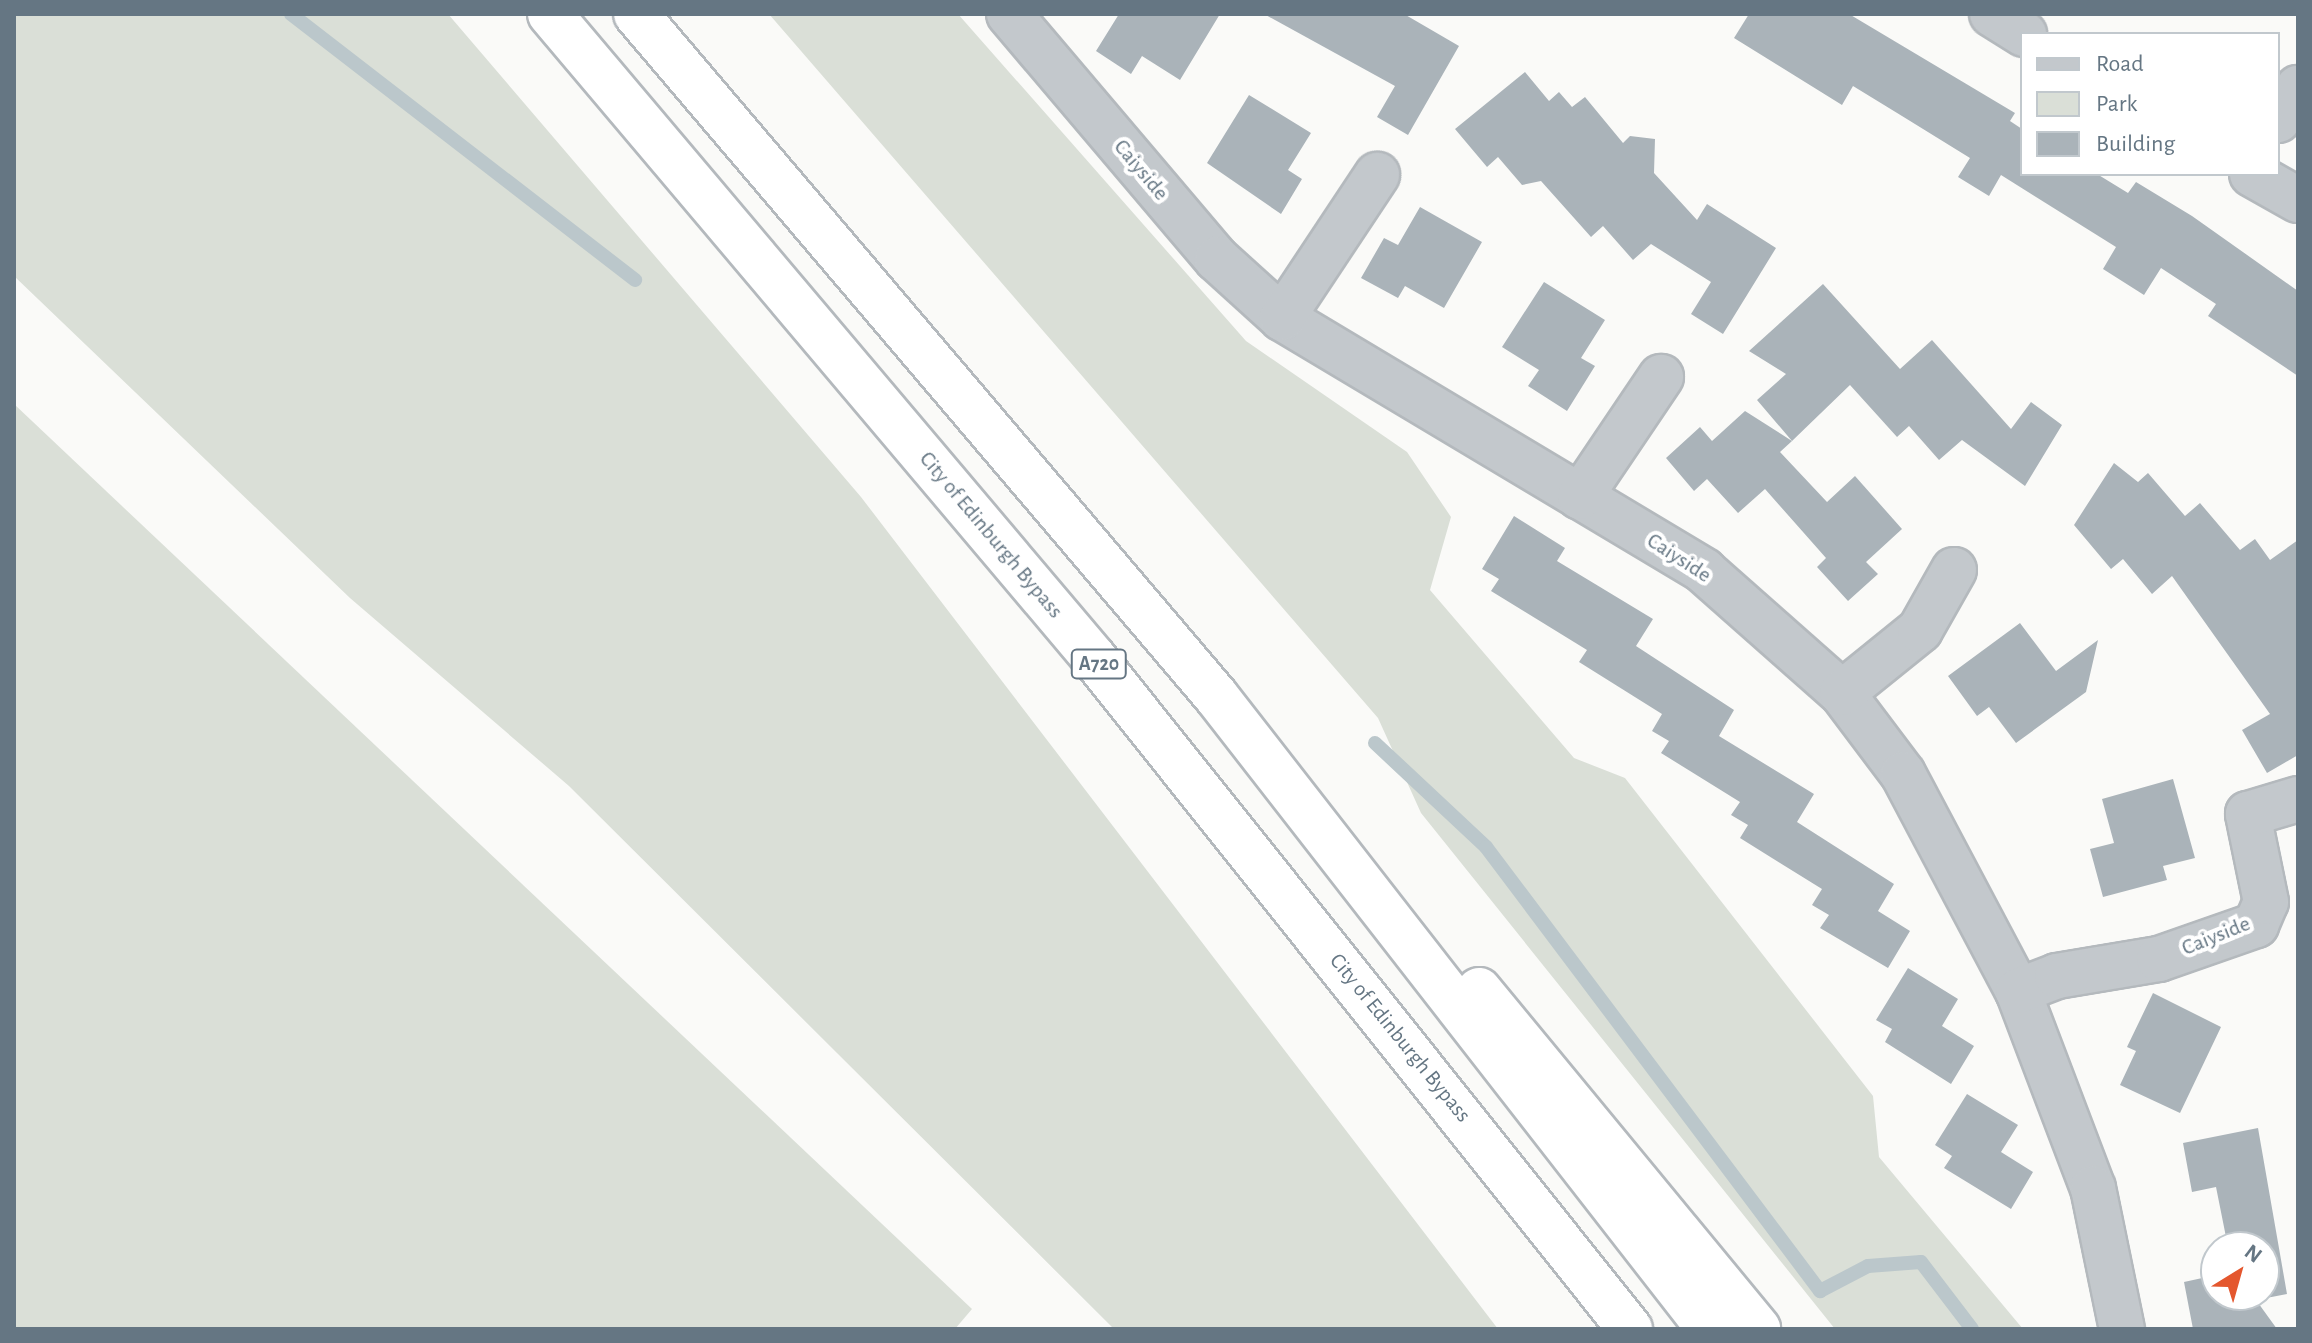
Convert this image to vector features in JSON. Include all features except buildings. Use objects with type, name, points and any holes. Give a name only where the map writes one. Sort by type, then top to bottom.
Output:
[{"type":"highway","name":"City of Edinburgh Bypass","points":[[550,14],[1094,658],[1501,1163],[1630,1329]]},
{"type":"highway","points":[[636,14],[1216,696],[1548,1067],[1758,1329]]},
{"type":"highway","points":[[1216,696],[1709,1329]]},
{"type":"highway","points":[[1501,1163],[1612,1329]]},
{"type":"street","name":"Caiyside","points":[[1009,14],[1217,259],[1282,318],[1704,571],[1842,693],[1903,774],[2018,991],[2093,1188],[2122,1329]]},
{"type":"street","points":[[1992,14],[2021,32]]},
{"type":"street","points":[[2280,117],[2298,88]]},
{"type":"street","points":[[1282,318],[1377,175]]},
{"type":"street","points":[[2256,176],[2298,200]]},
{"type":"street","points":[[1580,497],[1661,377]]},
{"type":"street","points":[[1842,693],[1920,630],[1954,570]]},
{"type":"street","name":"Caiyside","points":[[2018,991],[2057,976],[2159,959],[2256,925],[2266,902],[2248,814],[2298,799]]},
{"type":"green space","points":[[14,14],[448,14],[861,497],[1498,1329],[1114,1329],[569,786],[350,598],[14,276]]},
{"type":"green space","points":[[769,14],[958,14],[1246,341],[1407,452],[1451,517],[1430,590],[1574,758],[1625,778],[1873,1096],[1879,1157],[2023,1329],[1835,1329],[1421,813],[1378,718]]},
{"type":"green space","points":[[14,404],[972,1309],[955,1329],[14,1329]]},
{"type":"waterway","points":[[291,14],[635,280]]},
{"type":"waterway","points":[[1375,743],[1486,847],[1820,1291],[1868,1266],[1921,1262],[1972,1329]]}]
